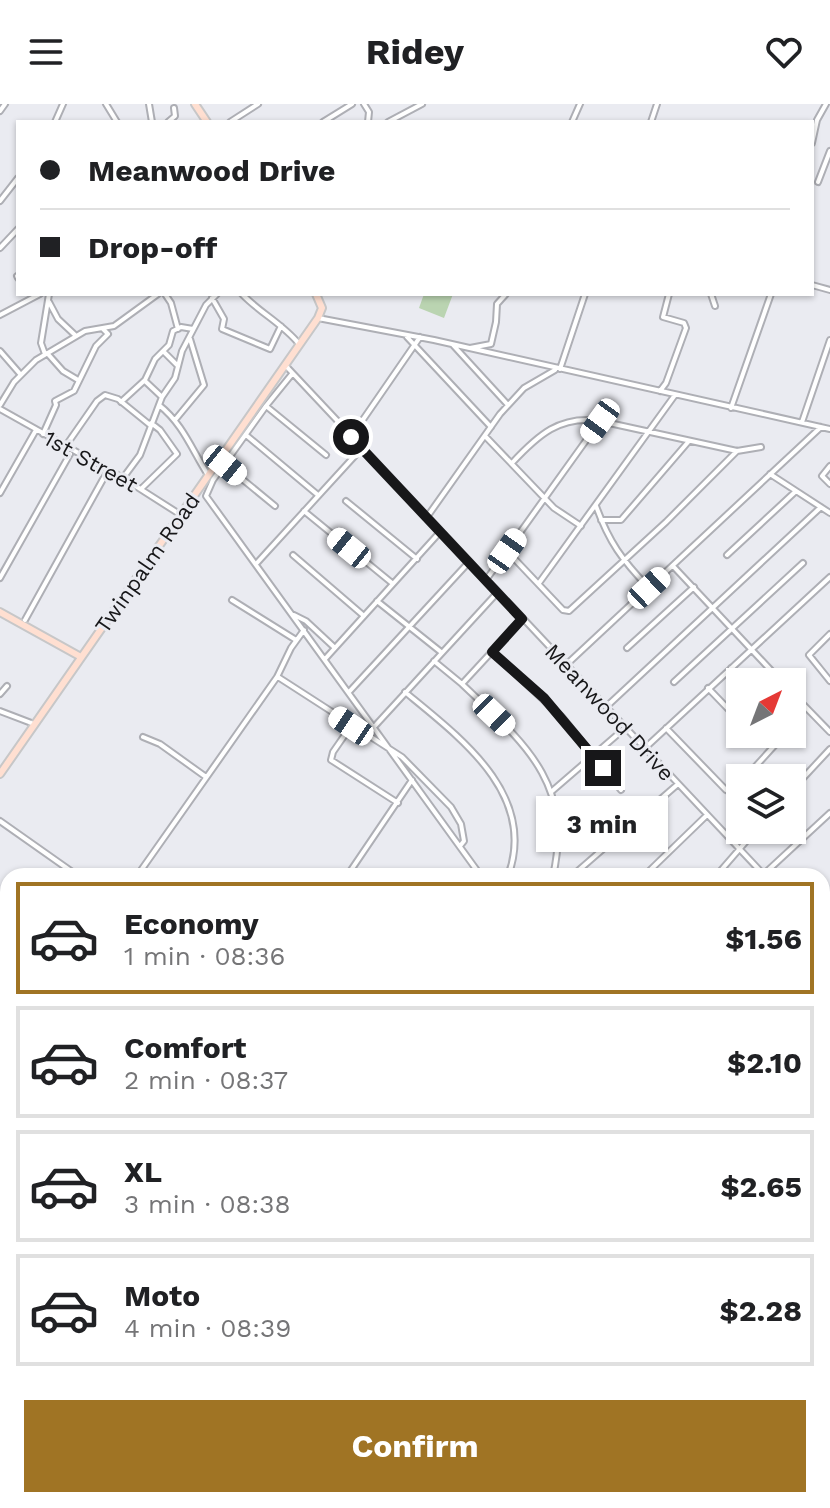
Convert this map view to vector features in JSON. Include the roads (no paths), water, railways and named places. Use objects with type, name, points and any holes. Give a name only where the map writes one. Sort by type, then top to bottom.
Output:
[{"type":"main road","points":[[317,296],[321,304],[319,315]]},
{"type":"main road","name":"Twinpalm Road","points":[[0,774],[319,315]]},
{"type":"main road","points":[[0,612],[81,657]]},
{"type":"street","points":[[0,111],[5,104]]},
{"type":"street","points":[[326,120],[352,104]]},
{"type":"street","points":[[392,120],[422,104]]},
{"type":"street","points":[[814,134],[826,104]]},
{"type":"street","points":[[233,120],[256,105]]},
{"type":"street","points":[[170,120],[175,116],[174,108]]},
{"type":"street","points":[[818,182],[830,151]]},
{"type":"street","points":[[0,200],[16,180]]},
{"type":"street","points":[[0,248],[16,231]]},
{"type":"street","points":[[0,315],[27,296]]},
{"type":"street","points":[[49,296],[41,343],[46,354],[63,371],[79,380]]},
{"type":"street","points":[[0,407],[21,375],[46,354],[75,335],[114,326],[155,296]]},
{"type":"street","points":[[166,296],[179,329]]},
{"type":"street","points":[[123,478],[140,455],[162,397],[173,382],[182,351],[214,296]]},
{"type":"street","points":[[215,296],[224,319],[222,329],[269,349],[281,326]]},
{"type":"street","points":[[244,296],[299,344]]},
{"type":"street","points":[[470,349],[491,344],[497,304],[504,296]]},
{"type":"street","points":[[427,517],[508,405],[524,388],[558,369],[584,296]]},
{"type":"street","points":[[660,391],[666,383],[686,328],[684,323],[663,317],[668,296]]},
{"type":"street","points":[[712,296],[715,306]]},
{"type":"street","points":[[731,408],[770,296]]},
{"type":"street","points":[[49,302],[60,322],[75,335]]},
{"type":"street","points":[[319,315],[830,429]]},
{"type":"street","points":[[121,402],[145,381],[155,359],[169,345],[173,331],[181,327],[193,329]]},
{"type":"street","points":[[43,434],[57,398],[69,395],[96,346],[108,334],[103,329]]},
{"type":"street","points":[[406,335],[491,427]]},
{"type":"street","points":[[351,437],[420,337]]},
{"type":"street","points":[[175,420],[204,385],[190,339]]},
{"type":"street","points":[[802,422],[830,340]]},
{"type":"street","points":[[453,345],[508,405]]},
{"type":"street","points":[[469,361],[470,349]]},
{"type":"street","points":[[0,351],[21,375]]},
{"type":"street","points":[[163,351],[178,366]]},
{"type":"street","name":"Meanwood Drive","points":[[283,367],[757,868]]},
{"type":"street","points":[[292,374],[266,406],[206,496],[475,868]]},
{"type":"street","points":[[145,381],[162,397]]},
{"type":"street","points":[[65,447],[97,401],[105,395],[121,402],[160,430],[177,454],[141,489]]},
{"type":"street","points":[[539,583],[675,395]]},
{"type":"street","points":[[159,405],[186,433],[189,445],[208,475]]},
{"type":"street","points":[[266,406],[326,455]]},
{"type":"street","name":"1st Street","points":[[0,407],[181,515]]},
{"type":"street","points":[[512,463],[531,442],[554,426],[581,418],[737,451],[761,447]]},
{"type":"street","points":[[486,580],[600,421]]},
{"type":"street","points":[[566,665],[821,427]]},
{"type":"street","points":[[0,493],[36,430]]},
{"type":"street","points":[[246,435],[318,496]]},
{"type":"street","points":[[485,436],[544,498],[581,526]]},
{"type":"street","points":[[601,520],[621,520],[689,441]]},
{"type":"street","points":[[256,564],[362,448]]},
{"type":"street","points":[[507,551],[563,610],[569,611],[737,451]]},
{"type":"street","points":[[0,578],[70,454]]},
{"type":"street","points":[[225,465],[275,506]]},
{"type":"street","points":[[830,466],[822,476],[830,484]]},
{"type":"street","points":[[25,620],[107,472]]},
{"type":"street","points":[[770,474],[830,513]]},
{"type":"street","points":[[727,555],[796,491]]},
{"type":"street","points":[[346,501],[417,559]]},
{"type":"street","points":[[596,506],[604,531],[623,561],[649,588]]},
{"type":"street","points":[[606,707],[821,507]]},
{"type":"street","points":[[304,511],[393,584]]},
{"type":"street","points":[[325,659],[440,532]]},
{"type":"street","points":[[293,555],[364,616]]},
{"type":"street","points":[[349,692],[469,562]]},
{"type":"street","points":[[674,682],[803,563]]},
{"type":"street","points":[[673,566],[769,668]]},
{"type":"street","points":[[731,668],[830,577]]},
{"type":"street","points":[[627,648],[694,587]]},
{"type":"street","points":[[374,727],[497,592]]},
{"type":"street","points":[[232,600],[296,640]]},
{"type":"street","points":[[377,601],[441,653]]},
{"type":"street","points":[[293,615],[306,621],[335,648]]},
{"type":"street","points":[[462,684],[522,619]]},
{"type":"street","points":[[143,868],[277,677],[304,630]]},
{"type":"street","points":[[830,634],[809,655],[830,681]]},
{"type":"street","points":[[492,652],[544,698],[621,790]]},
{"type":"street","points":[[434,661],[462,684],[524,746],[542,770],[557,813],[559,837],[554,868]]},
{"type":"street","points":[[645,748],[726,672]]},
{"type":"street","points":[[277,677],[402,757],[456,814],[464,831],[460,846]]},
{"type":"street","points":[[0,694],[7,686]]},
{"type":"street","points":[[708,688],[726,707]]},
{"type":"street","points":[[405,692],[468,749],[501,787],[512,814],[516,835],[510,868]]},
{"type":"street","points":[[806,707],[830,732]]},
{"type":"street","points":[[0,711],[34,724]]},
{"type":"street","points":[[351,726],[331,760],[398,803]]},
{"type":"street","points":[[551,792],[625,727]]},
{"type":"street","points":[[666,728],[726,790]]},
{"type":"street","points":[[143,737],[160,744],[206,777]]},
{"type":"street","points":[[758,764],[772,748]]},
{"type":"street","points":[[806,775],[830,749]]},
{"type":"street","points":[[353,868],[412,780]]},
{"type":"street","points":[[581,868],[678,784]]},
{"type":"street","points":[[771,868],[830,813]]},
{"type":"street","points":[[652,868],[707,815]]},
{"type":"street","points":[[0,821],[67,868]]},
{"type":"street","points":[[723,868],[743,844]]}]
